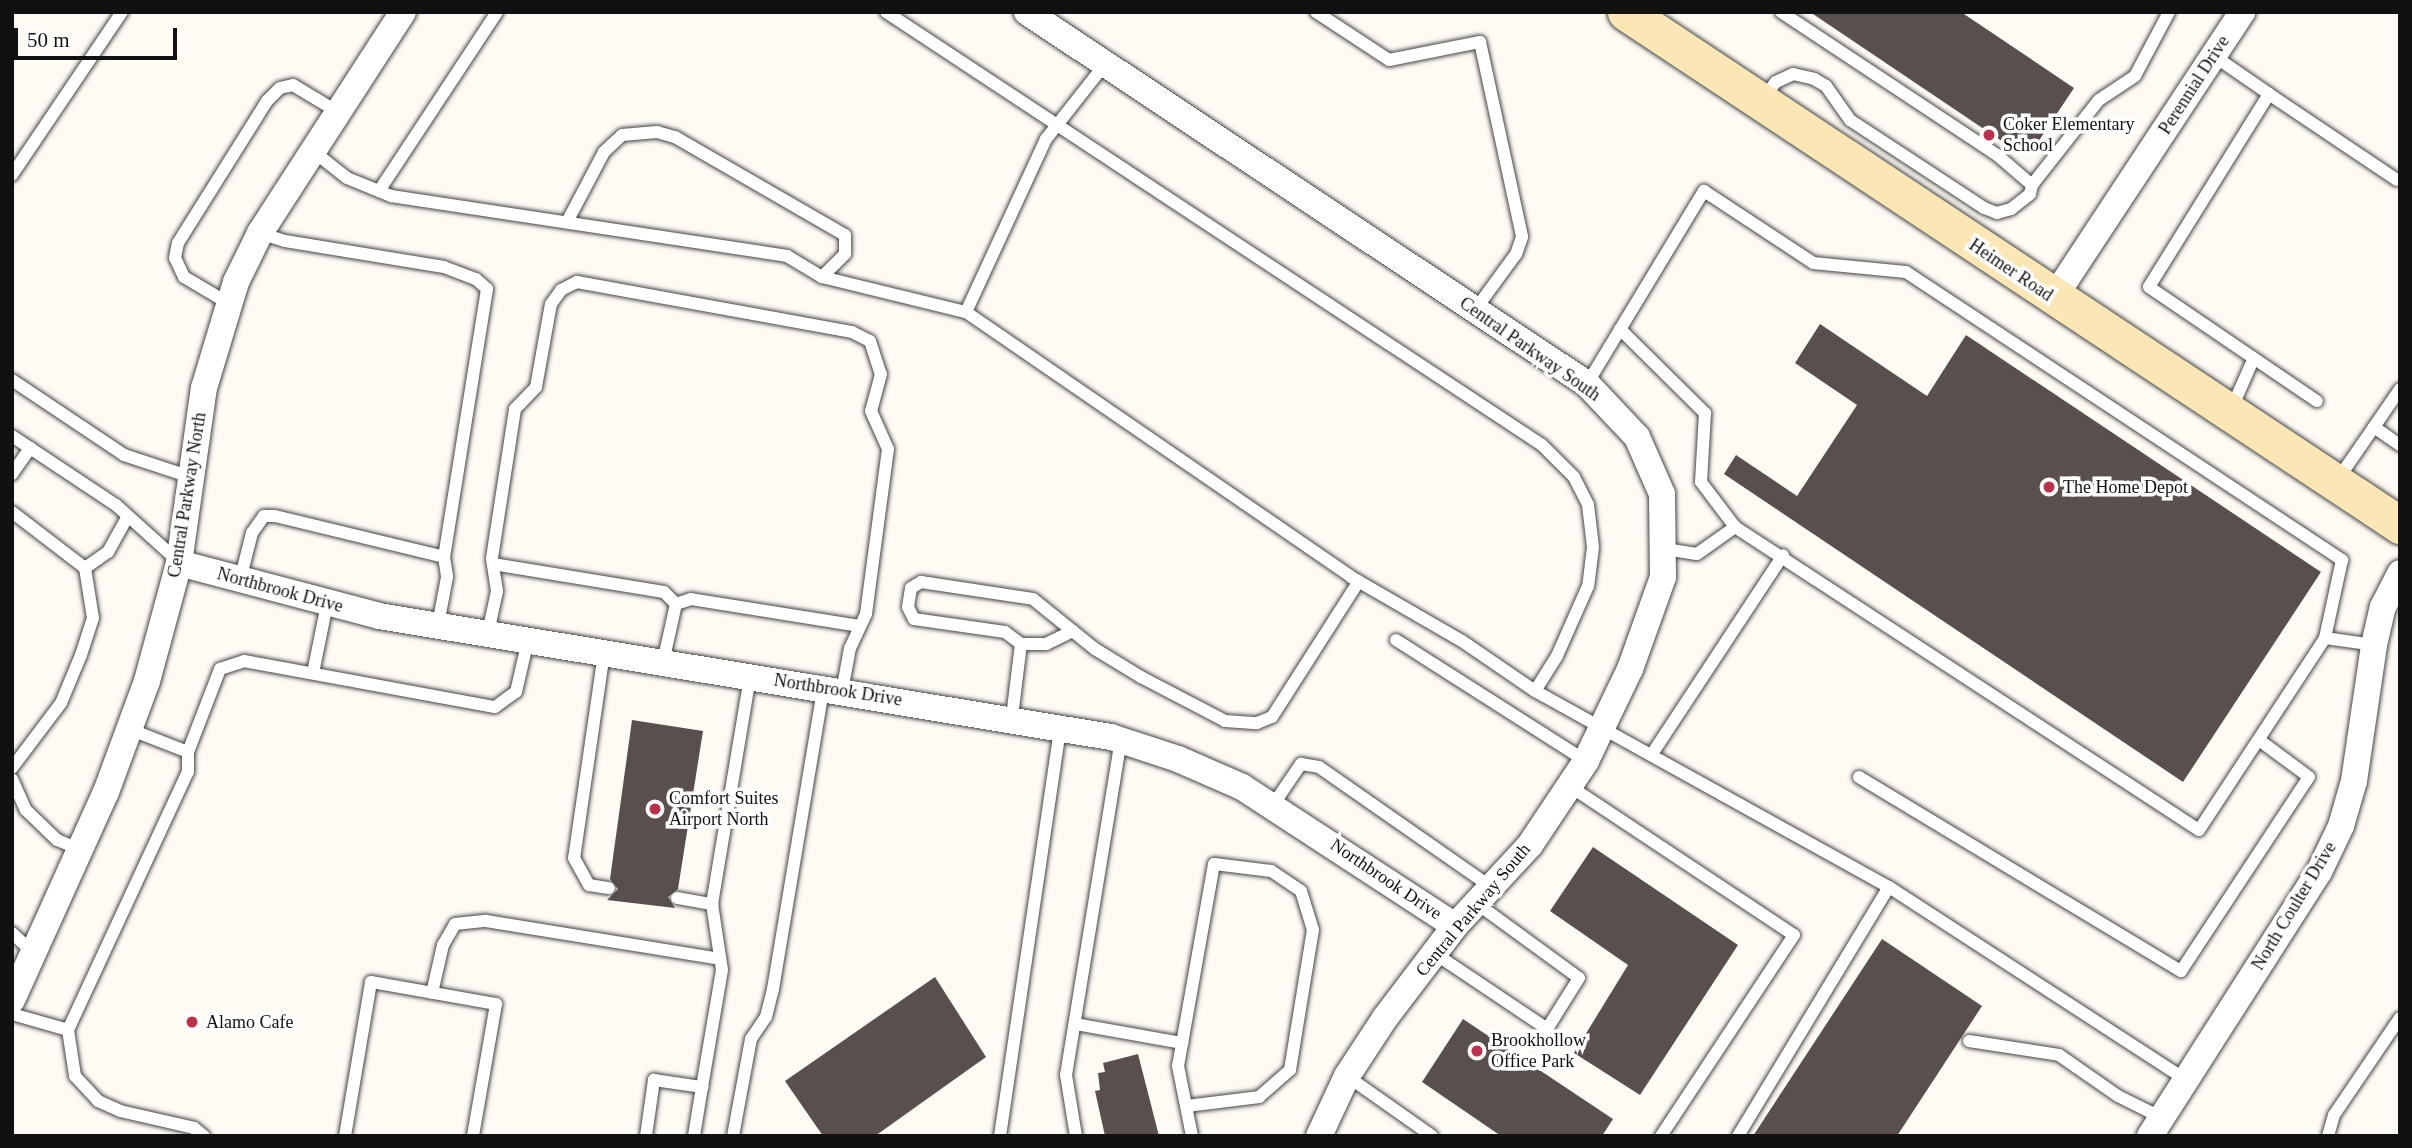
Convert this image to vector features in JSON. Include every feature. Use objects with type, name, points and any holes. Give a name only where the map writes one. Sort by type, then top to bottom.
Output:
[{"type":"street","name":"Central Parkway North","points":[[12,1000],[22,942],[79,849],[130,729],[179,563],[204,388],[228,303],[260,233],[403,12]]},
{"type":"street","points":[[1027,12],[1105,64]]},
{"type":"street","name":"Heimer Road","points":[[1626,12],[2053,299],[2400,525]]},
{"type":"street","name":"Perennial Drive","points":[[2053,299],[2242,12]]},
{"type":"street","name":"Central Parkway South","points":[[1105,64],[1587,384],[1615,410],[1653,465],[1662,494],[1665,549],[1663,576],[1648,621],[1586,761],[1530,845],[1455,926],[1434,953],[1347,1076],[1319,1136]]},
{"type":"street","name":"Northbrook Drive","points":[[179,563],[327,604],[438,625],[1012,717],[1121,740],[1178,759],[1273,806],[1455,926]]},
{"type":"street","name":"North Coulter Drive","points":[[2156,1127],[2319,872],[2341,826],[2354,781],[2374,645],[2383,607],[2400,573]]},
{"type":"lane","points":[[12,175],[122,12]]},
{"type":"lane","points":[[379,191],[497,12]]},
{"type":"lane","points":[[886,12],[1542,444],[1574,477],[1590,515],[1593,547],[1588,586],[1557,656],[1535,691]]},
{"type":"lane","points":[[1316,12],[1389,60],[1480,42],[1522,237],[1516,254],[1475,310]]},
{"type":"lane","points":[[1781,12],[1997,155],[2032,185]]},
{"type":"lane","points":[[1760,102],[1776,82],[1793,75],[1814,79],[1826,86],[1850,120],[1984,208],[1997,213],[2011,209],[2030,194],[2032,185],[2099,100],[2134,76],[2169,12]]},
{"type":"lane","points":[[2214,56],[2397,180]]},
{"type":"lane","points":[[966,312],[1054,125],[1105,64]]},
{"type":"lane","points":[[228,303],[184,277],[175,258],[178,243],[267,101],[280,88],[293,85],[338,112]]},
{"type":"lane","points":[[2269,94],[2149,287],[2317,401]]},
{"type":"lane","points":[[567,222],[604,152],[621,135],[657,132],[675,137],[845,235],[845,254],[822,277]]},
{"type":"lane","points":[[313,151],[347,178],[379,191],[787,256],[822,277],[966,312],[1359,581],[1462,641],[1535,691],[1602,725],[1889,887],[2186,1080]]},
{"type":"lane","points":[[1587,384],[1620,329],[1704,191],[1813,263],[1906,272],[2342,559],[2325,638],[2199,830],[1783,555],[1735,527],[1701,482],[1705,413],[1620,329]]},
{"type":"lane","points":[[260,233],[285,241],[444,267],[476,279],[486,289],[444,557],[447,577],[438,625]]},
{"type":"lane","points":[[488,633],[497,591],[493,564],[515,409],[536,387],[551,304],[561,290],[577,282],[852,332],[870,341],[881,374],[871,411],[888,449],[866,614],[832,690],[773,989],[766,1017],[751,1039],[733,1136]]},
{"type":"lane","points":[[2229,414],[2253,360]]},
{"type":"lane","points":[[12,380],[124,455],[191,477]]},
{"type":"lane","points":[[2335,483],[2400,389]]},
{"type":"lane","points":[[2374,427],[2400,445]]},
{"type":"lane","points":[[12,436],[128,516],[179,563]]},
{"type":"lane","points":[[12,474],[30,448]]},
{"type":"lane","points":[[12,512],[86,568],[93,618],[61,703],[12,768]]},
{"type":"lane","points":[[86,568],[108,552],[128,516]]},
{"type":"lane","points":[[240,580],[252,533],[264,516],[444,557]]},
{"type":"lane","points":[[1665,549],[1697,554],[1735,527]]},
{"type":"lane","points":[[1652,754],[1783,555]]},
{"type":"lane","points":[[493,564],[664,592],[676,604]]},
{"type":"lane","points":[[1073,631],[1046,644],[1021,644],[1005,632],[914,619],[908,607],[911,588],[921,582],[1034,599],[1073,631],[1141,677],[1225,721],[1257,723],[1272,717],[1359,581]]},
{"type":"lane","points":[[676,604],[691,599],[860,626]]},
{"type":"lane","points":[[313,673],[327,604]]},
{"type":"lane","points":[[663,662],[676,604]]},
{"type":"lane","points":[[2325,638],[2374,645]]},
{"type":"lane","points":[[204,1136],[194,1128],[120,1111],[98,1101],[75,1076],[68,1030],[188,772],[188,752],[220,669],[244,661],[495,707],[516,692],[528,640]]},
{"type":"lane","points":[[1396,640],[1586,761]]},
{"type":"lane","points":[[1012,717],[1021,644]]},
{"type":"lane","points":[[604,652],[574,858],[589,885],[609,888]]},
{"type":"lane","points":[[694,1136],[720,959],[712,904],[750,676]]},
{"type":"lane","points":[[1000,1136],[1060,726]]},
{"type":"lane","points":[[130,729],[188,752]]},
{"type":"lane","points":[[1076,1136],[1066,1075],[1121,740]]},
{"type":"lane","points":[[1859,777],[2181,971],[2309,777],[2259,740]]},
{"type":"lane","points":[[1273,806],[1301,764],[1319,767],[1483,895],[1579,978],[1547,1029],[1434,953]]},
{"type":"lane","points":[[12,779],[26,810],[57,841],[79,849]]},
{"type":"lane","points":[[1568,785],[1794,935],[1661,1136]]},
{"type":"lane","points":[[1187,1106],[1259,1097],[1290,1070],[1314,930],[1301,891],[1271,871],[1214,864],[1178,1066],[1192,1136]]},
{"type":"lane","points":[[1738,1136],[1889,887]]},
{"type":"lane","points":[[677,898],[712,904]]},
{"type":"lane","points":[[432,993],[443,945],[455,924],[486,921],[720,959]]},
{"type":"lane","points":[[345,1136],[371,982],[496,1004],[473,1136]]},
{"type":"lane","points":[[12,1014],[68,1030]]},
{"type":"lane","points":[[2328,1136],[2334,1115],[2400,1018]]},
{"type":"lane","points":[[1075,1024],[1182,1043]]},
{"type":"lane","points":[[1969,1041],[2059,1055],[2118,1096],[2156,1127]]},
{"type":"lane","points":[[1347,1076],[1432,1136]]},
{"type":"lane","points":[[646,1136],[654,1080],[702,1087]]},
{"type":"building","points":[[1810,12],[1961,12],[2074,88],[2034,148],[2025,142],[2018,152]]},
{"type":"building","name":"The Home Depot","points":[[1820,324],[1927,396],[1966,335],[2321,572],[2183,782],[1724,474],[1736,455],[1797,496],[1857,405],[1795,363]]},
{"type":"building","name":"Comfort Suites Airport North","points":[[632,720],[703,731],[678,889],[668,897],[675,908],[607,900],[618,889],[610,879]]},
{"type":"building","points":[[1593,847],[1738,945],[1640,1095],[1574,1053],[1628,965],[1550,911]]},
{"type":"building","points":[[1882,939],[1982,1006],[1897,1136],[1753,1136]]},
{"type":"building","points":[[935,977],[986,1057],[875,1136],[823,1136],[785,1081]]},
{"type":"building","name":"Brookhollow Office Park","points":[[1463,1019],[1613,1119],[1602,1136],[1501,1136],[1422,1082]]},
{"type":"building","points":[[1138,1054],[1159,1136],[1105,1136],[1095,1091],[1100,1090],[1098,1073],[1105,1072],[1103,1063]]},
{"type":"place","name":"Coker Elementary School","points":[[1989,135]]},
{"type":"place","name":"The Home Depot","points":[[2049,487]]},
{"type":"place","name":"Comfort Suites Airport North","points":[[655,809]]},
{"type":"place","name":"Alamo Cafe","points":[[192,1022]]},
{"type":"place","name":"Brookhollow Office Park","points":[[1477,1051]]}]
